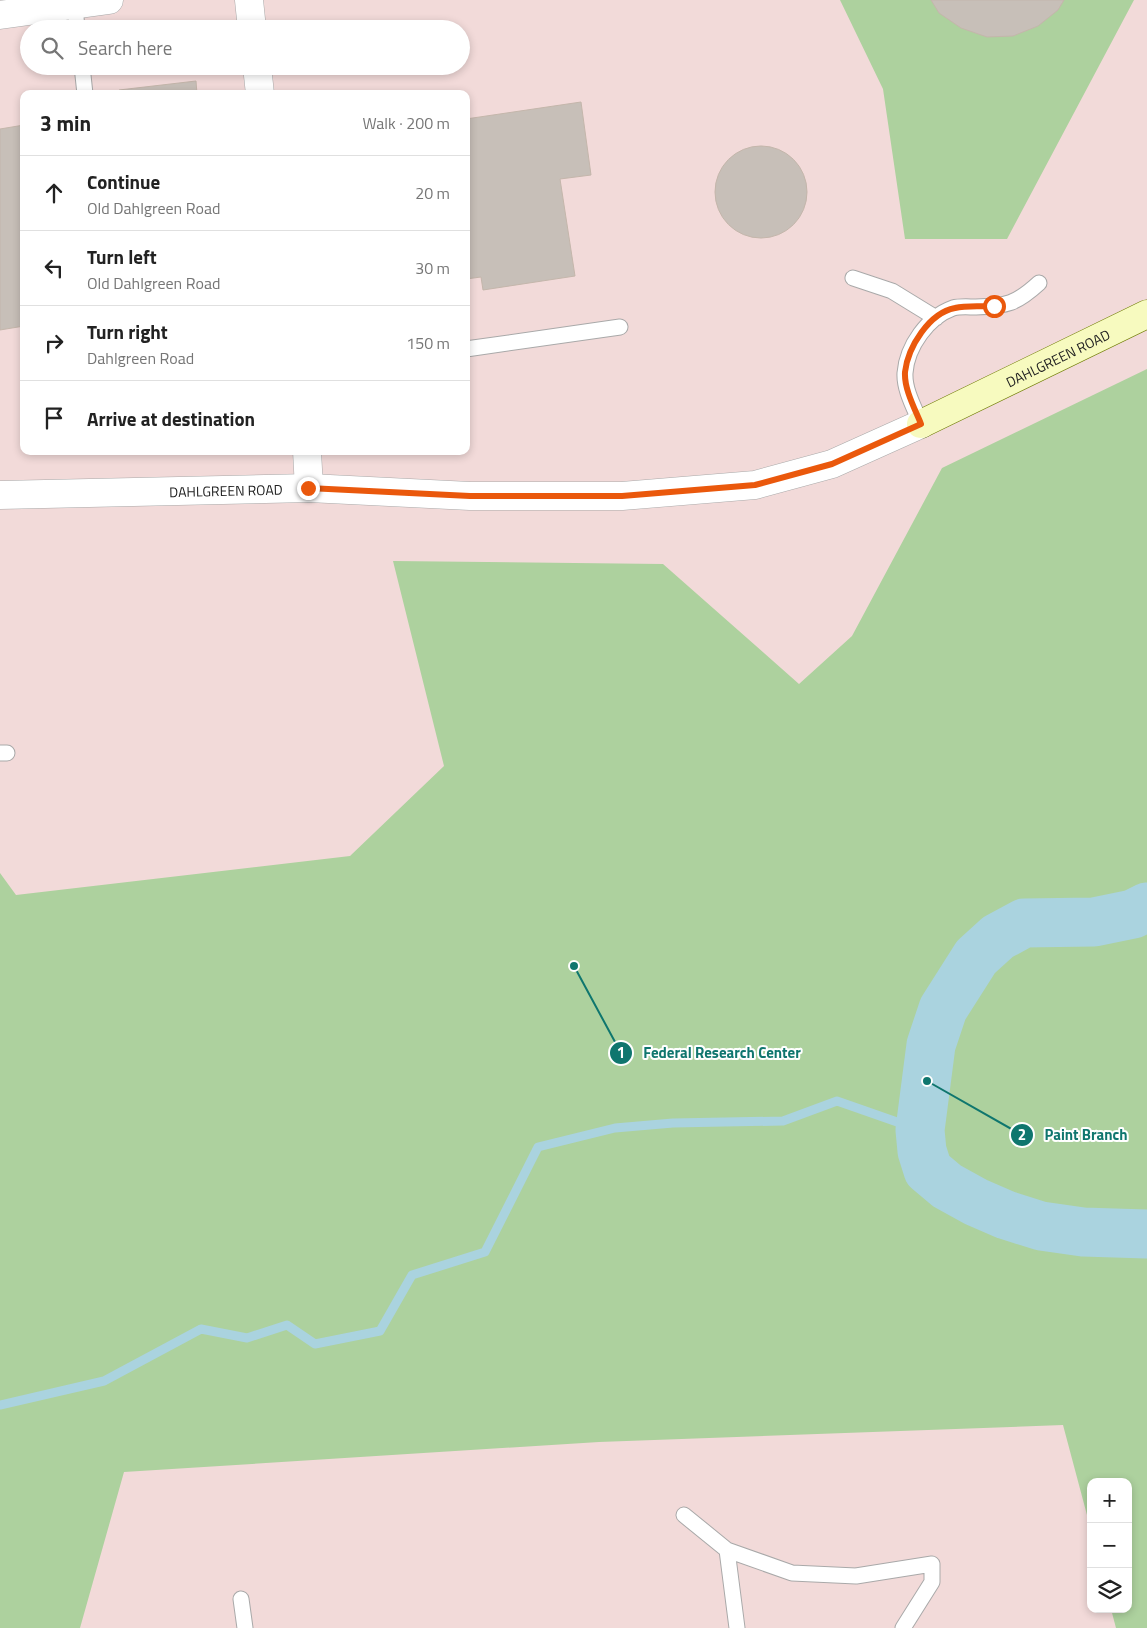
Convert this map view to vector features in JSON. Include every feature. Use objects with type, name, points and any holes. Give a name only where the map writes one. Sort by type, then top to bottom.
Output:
[{"type":"street","points":[[0,14],[76,17],[108,0]]},
{"type":"street","points":[[249,0],[251,20]]},
{"type":"street","points":[[258,75],[260,90]]},
{"type":"street","name":"DAHLGREEN ROAD","points":[[0,495],[308,488],[470,496],[622,496],[755,485],[832,464],[970,401],[1147,314]]},
{"type":"street","points":[[307,455],[308,488]]},
{"type":"lane","points":[[83,75],[84,90]]},
{"type":"lane","points":[[853,278],[892,292],[936,318]]},
{"type":"lane","points":[[921,424],[908,393],[905,373],[911,349],[925,326],[954,308],[994,306],[1011,303],[1023,297],[1039,283]]},
{"type":"lane","points":[[470,348],[620,327]]},
{"type":"lane","points":[[684,1515],[727,1550],[792,1573],[856,1576],[932,1564],[932,1582],[903,1628]]},
{"type":"lane","points":[[727,1550],[737,1628]]},
{"type":"lane","points":[[241,1599],[245,1628]]},
{"type":"shaded area","points":[[0,0],[1147,0],[1147,1628],[0,1628]]},
{"type":"green space","points":[[840,0],[1134,0],[1007,239],[905,239],[883,89]]},
{"type":"green space","points":[[1147,369],[1147,1628],[1116,1628],[1112,1613],[1132,1613],[1132,1478],[1087,1478],[1087,1515],[1063,1425],[599,1442],[124,1472],[80,1628],[0,1628],[0,873],[16,895],[350,856],[444,766],[393,561],[663,564],[799,684],[852,636],[942,468]]},
{"type":"building","points":[[931,0],[1064,0],[1058,10],[1038,26],[1013,36],[987,37],[961,28],[939,13]]},
{"type":"building","points":[[196,81],[197,90],[119,90]]},
{"type":"building","points":[[581,102],[591,175],[560,179],[575,276],[483,290],[481,277],[470,278],[470,118]]},
{"type":"building","points":[[20,126],[20,327],[0,330],[0,129]]},
{"type":"building","points":[[761,146],[779,149],[794,159],[804,174],[807,192],[804,210],[794,225],[779,235],[761,238],[743,235],[728,225],[718,210],[715,192],[718,174],[728,159],[743,149]]},
{"type":"waterway","points":[[1147,907],[1133,914],[1094,922],[1024,923],[998,937],[976,957],[943,1009],[931,1045],[920,1130],[922,1151],[928,1170],[947,1186],[976,1202],[1006,1215],[1041,1226],[1083,1232],[1147,1234]]},
{"type":"waterway","points":[[0,1405],[104,1381],[201,1329],[247,1338],[287,1325],[315,1344],[380,1331],[412,1275],[485,1252],[538,1147],[615,1128],[673,1123],[783,1121],[837,1101],[920,1130]]},
{"type":"place","name":"Federal Research Center","points":[[574,966]]},
{"type":"place","name":"Paint Branch","points":[[927,1081]]},
{"type":"route","points":[[308,488],[470,496],[622,496],[755,485],[832,464],[921,424],[908,393],[905,373],[911,349],[925,326],[954,308],[994,306]]}]
